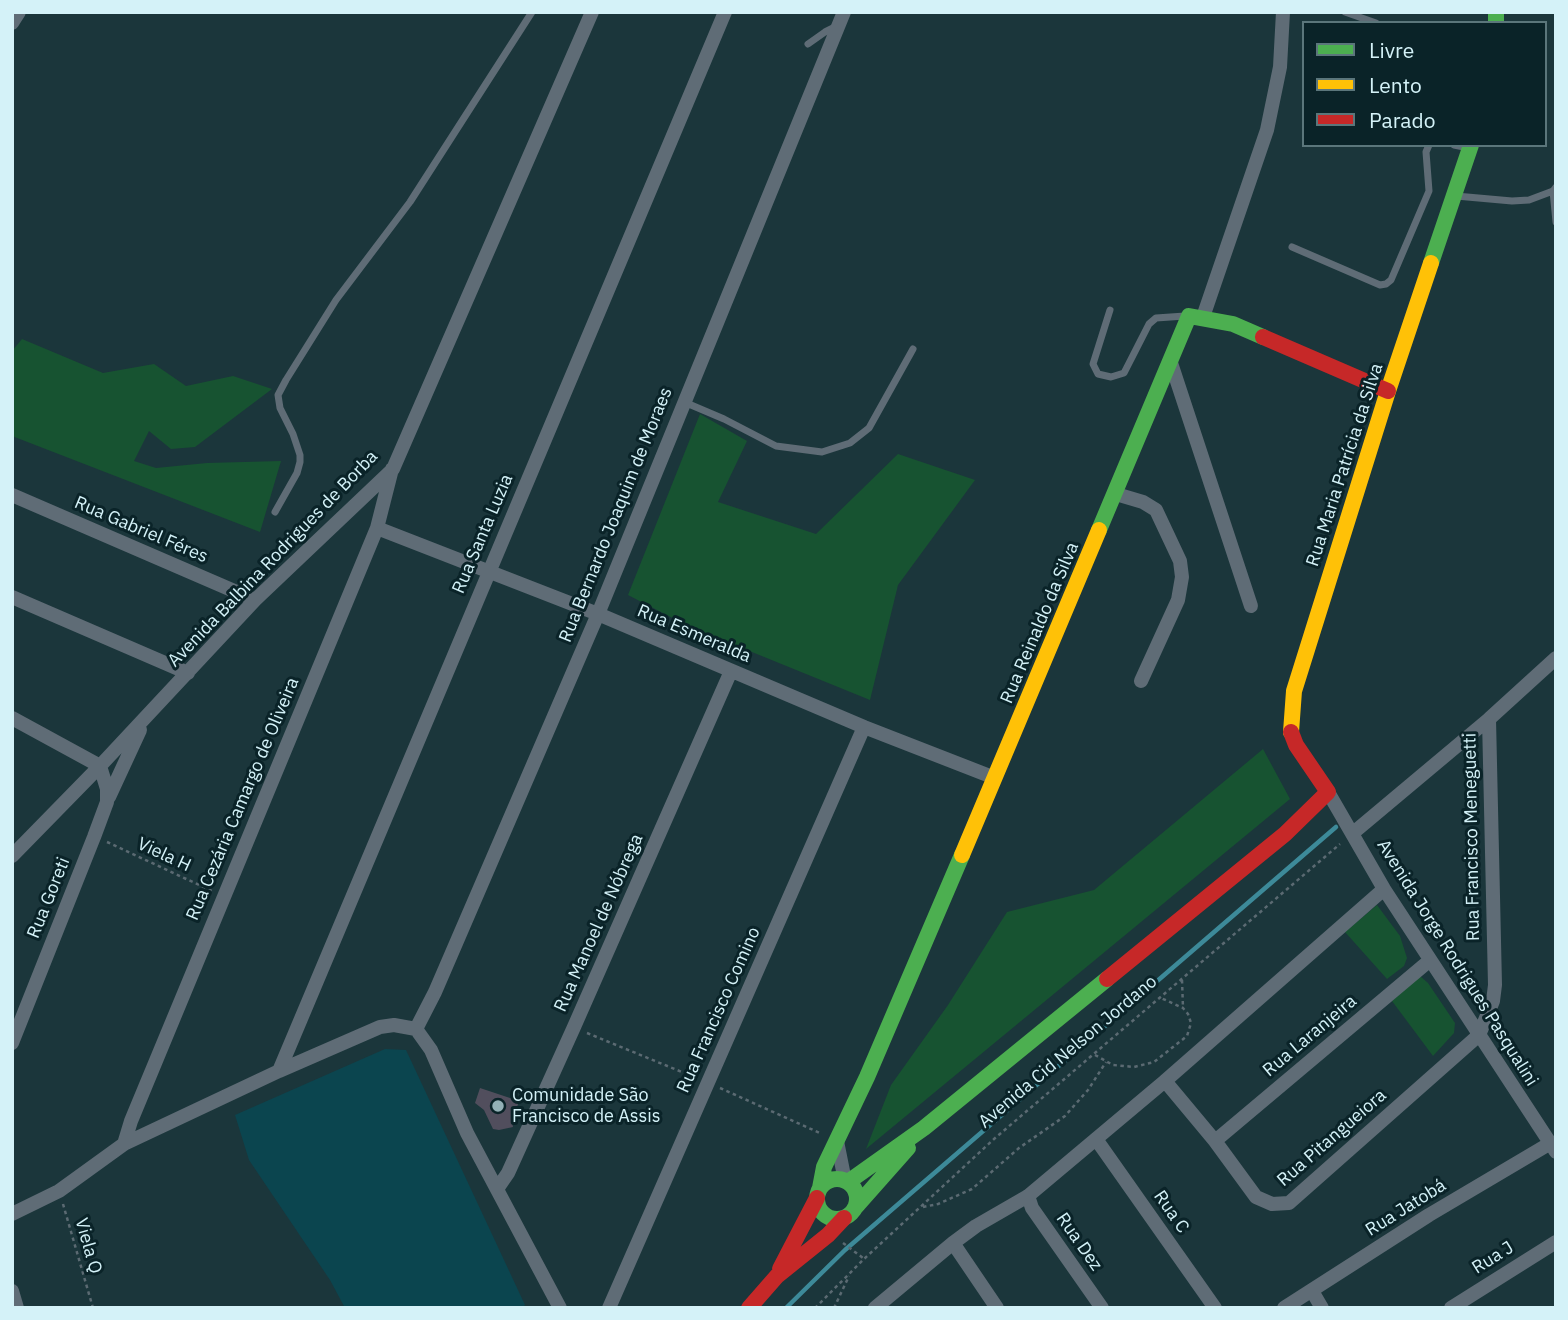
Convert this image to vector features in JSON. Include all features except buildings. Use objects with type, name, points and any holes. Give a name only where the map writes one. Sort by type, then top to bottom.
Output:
[{"type":"street","points":[[12,23],[19,12]]},
{"type":"street","name":"Avenida Balbina Rodrigues de Borba","points":[[14,851],[100,766],[255,600],[393,469],[592,12]]},
{"type":"street","name":"Rua Santa Luzia","points":[[279,1071],[725,12]]},
{"type":"street","points":[[1283,12],[1280,66],[1267,130],[1196,317],[1233,324],[1388,391]]},
{"type":"street","name":"Rua Bernardo Joaquim de Moraes","points":[[416,1028],[435,992],[598,614],[839,17]]},
{"type":"street","name":"Rua Maria Patrícia da Silva","points":[[1328,792],[1296,745],[1291,731],[1290,710],[1294,691],[1388,391],[1454,196],[1465,147]]},
{"type":"street","name":"Rua Reinaldo da Silva","points":[[818,1193],[824,1167],[867,1077],[1171,363],[1196,317]]},
{"type":"street","points":[[1171,363],[1251,606]]},
{"type":"street","name":"Rua Cezária Camargo de Oliveira","points":[[124,1144],[131,1121],[377,528],[393,469]]},
{"type":"street","points":[[1115,494],[1143,502],[1156,510],[1180,561],[1182,577],[1178,600],[1141,681]]},
{"type":"street","name":"Rua Gabriel Féres","points":[[12,495],[255,600]]},
{"type":"street","name":"Rua Esmeralda","points":[[377,528],[598,614],[864,727],[995,778]]},
{"type":"street","points":[[12,597],[188,673]]},
{"type":"street","points":[[1353,833],[1489,719],[1556,658]]},
{"type":"street","name":"Rua Manoel de Nóbrega","points":[[497,1189],[508,1173],[569,1040],[731,671]]},
{"type":"street","points":[[12,718],[100,766],[106,781],[107,802]]},
{"type":"street","name":"Rua Goreti","points":[[12,1043],[107,802],[146,718]]},
{"type":"street","name":"Rua Francisco Meneguetti","points":[[1479,1035],[1493,1001],[1495,985],[1489,719]]},
{"type":"street","name":"Rua Francisco Comino","points":[[609,1308],[864,727]]},
{"type":"street","name":"Avenida Jorge Rodrigues Pasqualini","points":[[1328,792],[1429,961],[1553,1148]]},
{"type":"street","name":"Avenida Cid Nelson Jordano","points":[[846,1182],[924,1128],[1285,834],[1328,792]]},
{"type":"street","points":[[881,1305],[953,1243],[976,1226],[1028,1196],[1165,1081],[1384,889]]},
{"type":"street","name":"Rua Laranjeira","points":[[1215,1141],[1429,961]]},
{"type":"street","points":[[12,1213],[59,1191],[124,1144],[279,1071],[380,1027],[394,1025],[416,1028],[431,1050],[467,1132],[553,1305]]},
{"type":"street","name":"Rua Pitangueiora","points":[[1165,1081],[1215,1141],[1256,1197],[1272,1204],[1289,1203],[1479,1035]]},
{"type":"street","name":"Avenida Cid Nelson Jordano","points":[[749,1308],[777,1276],[828,1235],[924,1128]]},
{"type":"street","name":"Rua C","points":[[1096,1139],[1215,1308]]},
{"type":"street","points":[[836,1141],[846,1182],[856,1195],[849,1213],[838,1219],[825,1216],[821,1211],[818,1193],[831,1180],[846,1182]]},
{"type":"street","name":"Rua Jatobá","points":[[1284,1308],[1429,1215],[1553,1148]]},
{"type":"street","name":"Avenida Cid Nelson Jordano","points":[[777,1276],[818,1193]]},
{"type":"street","name":"Rua Dez","points":[[1028,1196],[1032,1208],[1102,1308]]},
{"type":"street","name":"Rua J","points":[[1451,1308],[1556,1242]]},
{"type":"street","points":[[953,1243],[997,1308]]},
{"type":"street","points":[[1312,1291],[1322,1308]]},
{"type":"street","points":[[12,1292],[18,1308]]},
{"type":"lane","points":[[275,512],[297,473],[300,462],[300,455],[280,408],[278,395],[336,300],[410,202],[532,12]]},
{"type":"lane","points":[[1345,12],[1370,21]]},
{"type":"lane","points":[[808,44],[825,32],[839,17]]},
{"type":"lane","points":[[1292,247],[1380,285],[1386,284],[1391,279],[1429,191],[1426,152],[1428,147]]},
{"type":"lane","points":[[1454,196],[1512,201],[1538,198],[1555,189],[1556,222]]},
{"type":"lane","points":[[1110,310],[1093,364],[1098,374],[1111,377],[1124,373],[1149,324],[1156,318],[1196,317]]},
{"type":"lane","points":[[684,401],[776,446],[822,452],[849,443],[869,428],[913,349]]},
{"type":"path","name":"Avenida Cid Nelson Jordano","points":[[815,1308],[994,1139],[1353,833]]},
{"type":"path","name":"Viela H","points":[[94,836],[224,896]]},
{"type":"path","points":[[1182,980],[1183,1008]]},
{"type":"path","points":[[1095,1055],[1105,1062],[1135,1067],[1159,1058],[1187,1036],[1190,1030],[1188,1014],[1183,1008],[1161,998]]},
{"type":"path","points":[[922,1207],[972,1189],[1019,1149],[1065,1116],[1088,1090],[1105,1062]]},
{"type":"path","name":"Viela Q","points":[[59,1191],[93,1308]]},
{"type":"path","points":[[840,1241],[864,1259]]},
{"type":"path","points":[[834,1308],[851,1273]]},
{"type":"shaded area","points":[[385,1049],[406,1050],[525,1305],[522,1308],[345,1308],[330,1280],[249,1160],[235,1115]]},
{"type":"green space","points":[[22,339],[103,373],[154,364],[186,386],[233,376],[272,389],[195,447],[171,449],[149,431],[134,461],[156,468],[207,463],[281,461],[260,532],[12,436],[12,351]]},
{"type":"green space","points":[[700,414],[747,441],[718,502],[816,534],[898,454],[975,480],[898,585],[870,700],[688,626],[628,595]]},
{"type":"green space","points":[[1263,749],[1290,799],[866,1149],[891,1085],[948,1005],[1007,912],[1094,890]]},
{"type":"green space","points":[[1377,905],[1400,936],[1407,958],[1404,966],[1387,979],[1345,932]]},
{"type":"green space","points":[[1420,976],[1428,983],[1455,1023],[1454,1033],[1433,1056],[1392,1001]]},
{"type":"waterway","points":[[786,1308],[845,1250],[1336,827]]},
{"type":"traffic: fast","points":[[1496,12],[1496,21]]},
{"type":"traffic: fast","points":[[1431,263],[1470,147]]},
{"type":"traffic: fast","points":[[1099,530],[1189,316],[1233,324],[1263,337]]},
{"type":"traffic: fast","points":[[820,1188],[824,1167],[867,1077],[962,855]]},
{"type":"traffic: fast","points":[[848,1182],[924,1128],[1107,979]]},
{"type":"traffic: fast","points":[[854,1209],[908,1148]]},
{"type":"traffic: fast","points":[[837,1179],[851,1185],[857,1199],[851,1213],[837,1219],[823,1213],[817,1199],[823,1185],[837,1179]]},
{"type":"traffic: slow","points":[[1291,732],[1294,691],[1431,263]]},
{"type":"traffic: slow","points":[[962,855],[1099,530]]},
{"type":"traffic: jam","points":[[1263,337],[1388,391]]},
{"type":"traffic: jam","points":[[1107,979],[1285,834],[1328,792],[1296,745],[1291,732]]},
{"type":"traffic: jam","points":[[780,1269],[817,1198]]},
{"type":"traffic: jam","points":[[749,1308],[777,1276],[828,1235],[844,1218]]},
{"type":"place","name":"Comunidade São Francisco de Assis","points":[[498,1106]]}]
